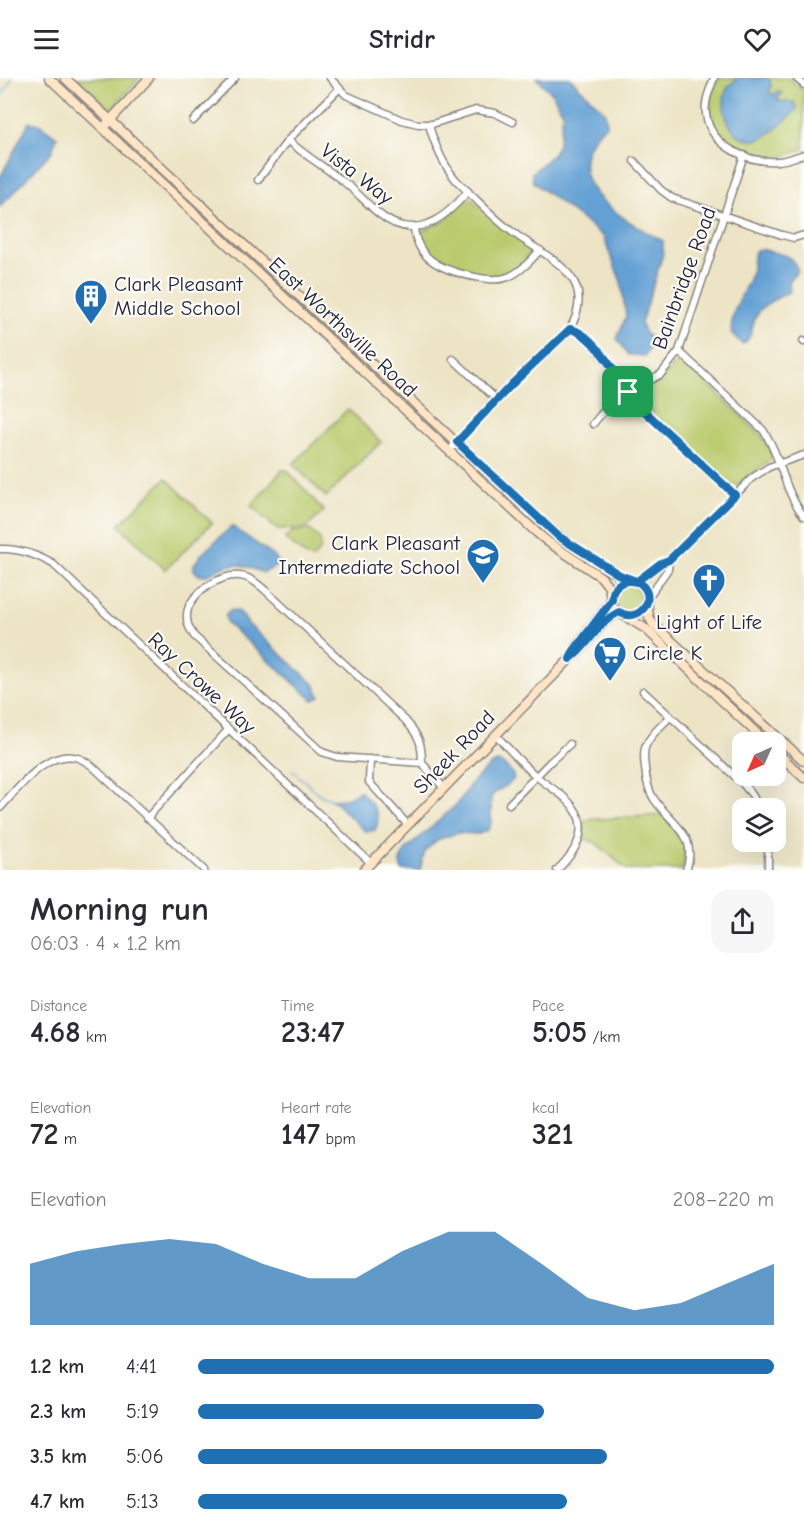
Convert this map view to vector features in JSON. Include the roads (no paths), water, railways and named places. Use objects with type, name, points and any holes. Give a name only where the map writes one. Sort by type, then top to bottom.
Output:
[{"type":"main road","name":"East Worthsville Road","points":[[49,78],[542,537],[601,577],[609,587],[612,599]]},
{"type":"main road","name":"East Worthsville Road","points":[[65,78],[558,536],[618,574],[635,581]]},
{"type":"main road","points":[[103,128],[149,78]]},
{"type":"main road","points":[[755,732],[646,629],[621,614],[612,599],[618,584],[623,581],[635,581],[645,590],[652,624],[804,761]]},
{"type":"main road","name":"Sheek Road","points":[[570,659],[612,599]]},
{"type":"main road","points":[[621,614],[639,613],[646,606],[647,599]]},
{"type":"main road","name":"Sheek Road","points":[[364,870],[576,655],[604,620],[621,614]]},
{"type":"main road","points":[[786,761],[804,778]]},
{"type":"street","points":[[193,121],[235,78]]},
{"type":"street","points":[[330,78],[339,89],[354,99],[402,120],[429,125],[476,111],[495,113],[513,122]]},
{"type":"street","points":[[714,78],[706,98],[706,114],[713,133],[725,147],[733,152],[764,161],[777,161],[804,154]]},
{"type":"street","points":[[796,78],[804,85]]},
{"type":"street","points":[[258,180],[288,140],[339,89]]},
{"type":"street","points":[[429,125],[438,152],[449,172],[515,234],[562,265],[575,283],[579,295],[578,308],[570,329],[496,400],[449,450]]},
{"type":"street","name":"Vista Way","points":[[288,140],[345,183],[383,217],[414,228]]},
{"type":"street","name":"Bainbridge Road","points":[[593,424],[602,413],[628,392],[661,374],[679,351],[744,155]]},
{"type":"street","points":[[634,161],[661,190],[672,198],[782,235],[794,238],[804,236]]},
{"type":"street","points":[[468,191],[447,215],[427,225],[414,228],[418,244],[430,260],[439,265],[492,280],[507,278],[516,273],[540,250]]},
{"type":"street","points":[[570,329],[582,333],[590,340],[641,408],[735,495]]},
{"type":"street","points":[[679,351],[763,430],[772,442],[793,503],[804,516]]},
{"type":"street","points":[[453,359],[496,400]]},
{"type":"street","points":[[635,581],[669,560],[752,478],[779,462],[804,455]]},
{"type":"street","name":"Ray Crowe Way","points":[[0,549],[26,552],[52,564],[371,863]]},
{"type":"street","points":[[647,599],[668,569],[669,560]]},
{"type":"street","points":[[422,763],[337,757],[322,752],[194,636],[188,625],[187,612],[193,601],[215,581],[229,576],[240,576],[251,580],[265,590],[405,720],[418,736],[422,747],[422,763],[444,788]]},
{"type":"street","points":[[643,691],[754,798]]},
{"type":"street","points":[[670,717],[647,744],[644,753],[645,773],[653,797],[686,837],[690,851],[686,870]]},
{"type":"street","points":[[147,818],[228,730]]},
{"type":"street","points":[[496,735],[536,776],[567,800],[577,814],[580,831],[578,843],[561,869]]},
{"type":"street","points":[[508,804],[570,744]]},
{"type":"street","points":[[0,808],[44,764],[67,757],[78,758],[91,765],[204,870]]},
{"type":"street","points":[[370,759],[369,782],[408,825]]},
{"type":"street","points":[[768,852],[768,870]]},
{"type":"water","points":[[536,78],[570,78],[605,112],[607,124],[591,143],[585,161],[587,178],[596,193],[610,207],[663,241],[663,254],[641,323],[644,332],[652,340],[652,345],[645,356],[629,355],[617,339],[626,316],[621,282],[603,236],[533,182],[532,173],[553,154],[558,144],[563,113],[552,93]]},
{"type":"water","points":[[738,78],[768,78],[771,83],[770,93],[773,95],[777,91],[782,93],[777,99],[794,102],[797,107],[796,111],[763,138],[749,140],[741,137],[729,124],[724,105],[728,87]]},
{"type":"water","points":[[29,122],[39,124],[57,137],[52,151],[0,207],[0,178]]},
{"type":"water","points":[[762,249],[788,257],[798,270],[789,282],[790,291],[768,303],[760,311],[754,320],[750,336],[742,344],[732,334],[732,319],[751,274],[754,253]]},
{"type":"water","points":[[232,526],[275,557],[280,564],[264,573],[244,566],[231,565],[207,575],[199,575],[193,566],[201,555]]},
{"type":"water","points":[[230,610],[240,612],[248,624],[314,684],[320,696],[313,700],[227,623],[225,615]]},
{"type":"water","points":[[497,762],[507,768],[514,778],[491,797],[491,823],[488,830],[479,834],[457,833],[437,840],[425,851],[420,870],[402,870],[401,858],[408,848],[458,803],[470,785],[490,765]]},
{"type":"water","points":[[360,791],[377,813],[375,830],[366,832],[332,800],[346,799]]},
{"type":"waterway","points":[[0,99],[12,78]]},
{"type":"waterway","points":[[292,770],[320,795],[333,801]]},
{"type":"place","name":"Clark Pleasant Middle School","points":[[91,325]]},
{"type":"place","name":"Clark Pleasant Intermediate School","points":[[483,584]]},
{"type":"place","name":"Light of Life","points":[[709,609]]},
{"type":"place","name":"Circle K","points":[[610,682]]}]
